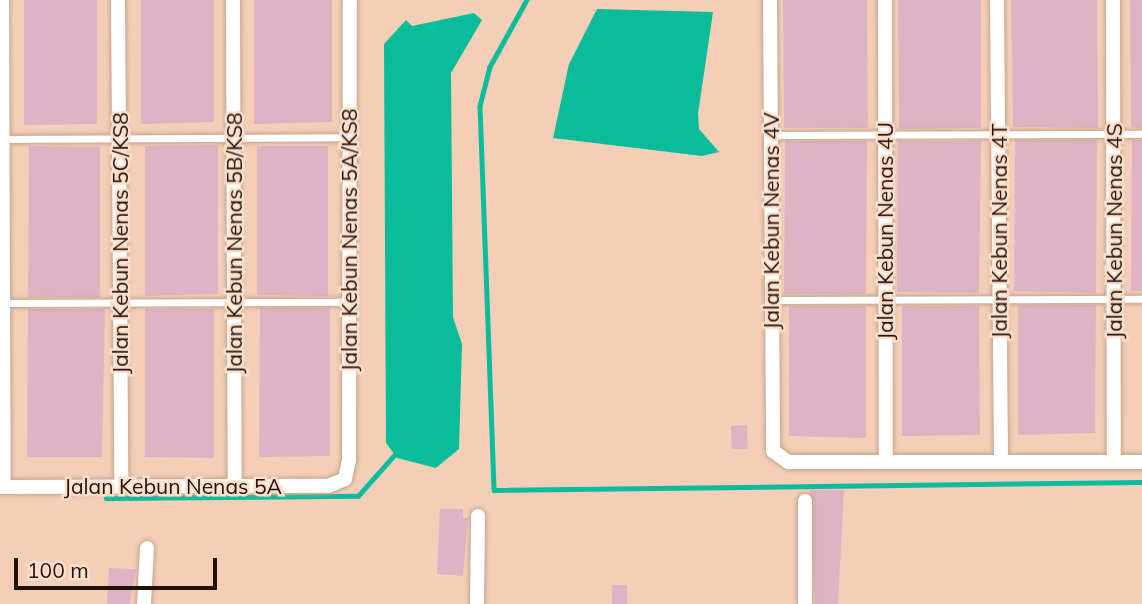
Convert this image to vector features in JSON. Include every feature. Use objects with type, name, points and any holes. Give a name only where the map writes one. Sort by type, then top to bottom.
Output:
[{"type":"street","points":[[2,0],[2,486]]},
{"type":"street","name":"Jalan Kebun Nenas 5C/KS8","points":[[118,0],[121,485]]},
{"type":"street","name":"Jalan Kebun Nenas 5B/KS8","points":[[233,0],[234,485]]},
{"type":"street","name":"Jalan Kebun Nenas 5A/KS8","points":[[345,479],[350,0]]},
{"type":"street","name":"Jalan Kebun Nenas 4V","points":[[770,0],[773,451],[788,462],[886,462]]},
{"type":"street","name":"Jalan Kebun Nenas 4U","points":[[884,0],[886,462]]},
{"type":"street","name":"Jalan Kebun Nenas 4T","points":[[997,0],[1001,462]]},
{"type":"street","name":"Jalan Kebun Nenas 4S","points":[[1113,0],[1114,462]]},
{"type":"street","points":[[886,462],[1142,461]]},
{"type":"street","name":"Jalan Kebun Nenas 5A","points":[[2,486],[328,486],[345,479]]},
{"type":"street","points":[[805,501],[805,604]]},
{"type":"street","points":[[477,604],[478,516]]},
{"type":"street","points":[[144,604],[147,548]]},
{"type":"lane","points":[[771,135],[1142,134]]},
{"type":"lane","points":[[2,139],[349,137]]},
{"type":"lane","points":[[771,300],[1142,299]]},
{"type":"lane","points":[[3,303],[348,302]]},
{"type":"water","points":[[597,9],[713,12],[698,114],[699,129],[719,152],[702,156],[553,138],[569,64]]},
{"type":"water","points":[[474,13],[482,20],[451,73],[453,317],[462,344],[459,449],[436,468],[397,458],[386,443],[384,44],[406,20],[412,26]]},
{"type":"building","points":[[24,0],[97,0],[97,124],[24,125]]},
{"type":"building","points":[[141,0],[214,0],[214,122],[141,124]]},
{"type":"building","points":[[254,0],[332,0],[332,122],[254,124]]},
{"type":"building","points":[[783,0],[867,0],[868,128],[784,128]]},
{"type":"building","points":[[898,0],[981,0],[981,128],[899,129]]},
{"type":"building","points":[[1011,0],[1097,0],[1098,128],[1013,127]]},
{"type":"building","points":[[1130,0],[1142,0],[1142,128],[1131,127]]},
{"type":"building","points":[[1015,140],[1097,140],[1096,293],[1014,291]]},
{"type":"building","points":[[1132,140],[1142,140],[1142,291],[1131,291]]},
{"type":"building","points":[[785,141],[867,141],[866,294],[784,294]]},
{"type":"building","points":[[898,141],[981,141],[979,293],[897,292]]},
{"type":"building","points":[[218,145],[218,294],[145,296],[145,146]]},
{"type":"building","points":[[29,146],[100,147],[100,297],[28,297]]},
{"type":"building","points":[[257,146],[328,146],[328,296],[257,295]]},
{"type":"building","points":[[1018,305],[1096,305],[1095,433],[1018,435]]},
{"type":"building","points":[[789,306],[866,306],[866,438],[789,436]]},
{"type":"building","points":[[902,306],[979,306],[980,435],[902,436]]},
{"type":"building","points":[[260,308],[330,308],[330,456],[259,457]]},
{"type":"building","points":[[28,309],[105,309],[102,457],[27,457]]},
{"type":"building","points":[[145,309],[214,309],[214,458],[145,457]]},
{"type":"building","points":[[747,425],[748,449],[732,449],[731,426]]},
{"type":"building","points":[[810,490],[844,490],[838,604],[815,604]]},
{"type":"building","points":[[440,509],[463,509],[463,518],[468,518],[463,576],[437,574]]},
{"type":"building","points":[[109,568],[136,569],[130,604],[107,604]]},
{"type":"building","points":[[612,585],[627,585],[627,604],[612,604]]},
{"type":"waterway","points":[[527,0],[490,67],[480,106],[494,490],[1142,482]]},
{"type":"waterway","points":[[106,498],[358,496],[396,453]]}]
